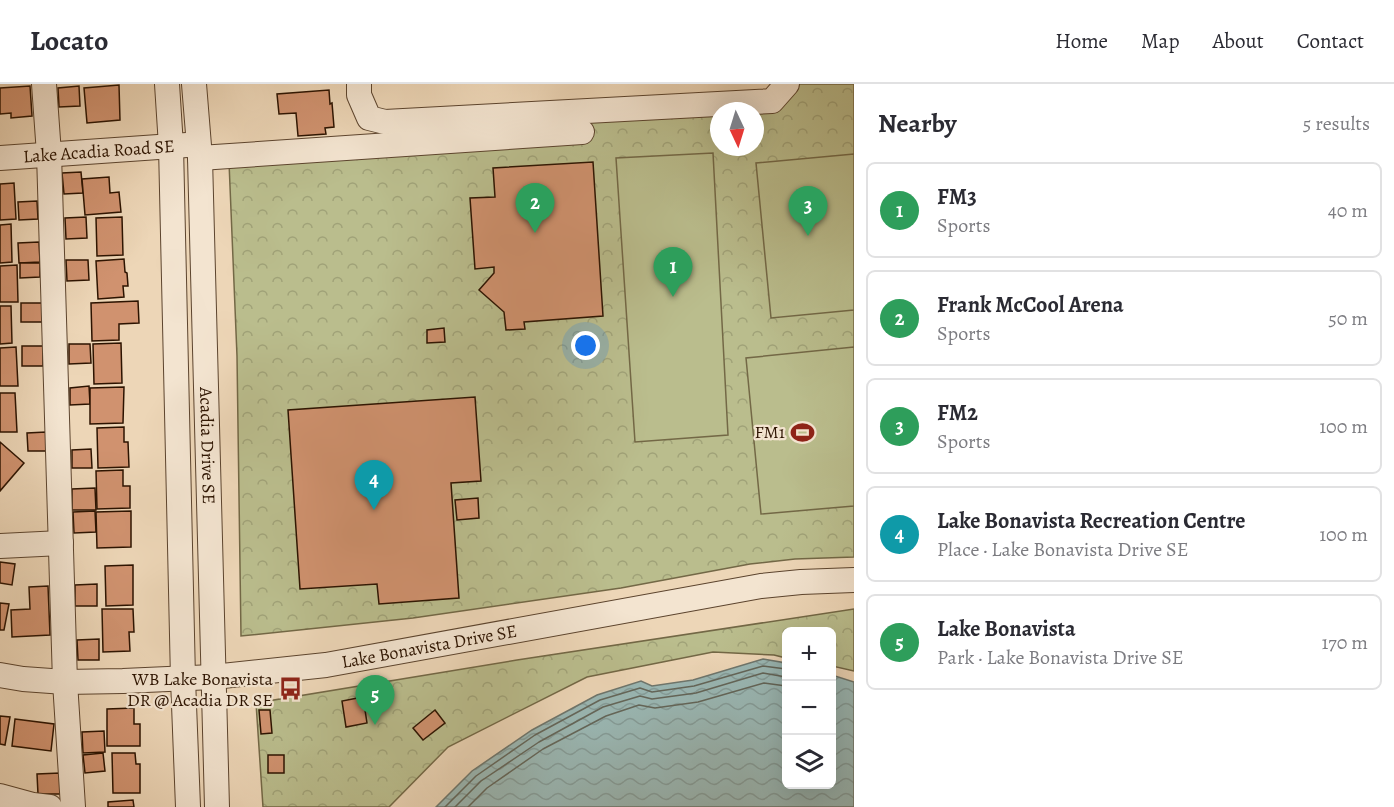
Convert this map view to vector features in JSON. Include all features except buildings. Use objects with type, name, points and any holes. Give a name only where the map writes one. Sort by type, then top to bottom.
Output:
[{"type":"street","points":[[44,84],[49,154],[65,682],[74,807]]},
{"type":"street","name":"Acadia Drive SE","points":[[167,84],[171,146],[188,807]]},
{"type":"street","name":"Acadia Drive SE","points":[[194,84],[199,151],[213,677],[222,801]]},
{"type":"street","points":[[359,84],[359,95],[369,118],[385,122],[772,101],[787,84]]},
{"type":"street","name":"Lake Acadia Road SE","points":[[0,158],[171,146],[199,151],[582,132]]},
{"type":"street","points":[[0,546],[61,543]]},
{"type":"street","name":"Lake Bonavista Drive SE","points":[[0,675],[65,682],[183,679],[326,665],[761,586],[854,580]]},
{"type":"street","points":[[0,796],[50,807]]},
{"type":"green space","points":[[799,84],[854,84],[854,557],[795,559],[750,564],[621,588],[413,618],[241,636],[237,356],[229,162],[590,122],[710,115],[710,156],[764,156],[764,111],[777,110]]},
{"type":"green space","points":[[710,153],[710,156],[713,156],[728,435],[635,442],[616,158]]},
{"type":"green space","points":[[854,154],[854,310],[771,318],[756,163]]},
{"type":"green space","name":"FM1","points":[[854,347],[854,506],[761,514],[746,358]]},
{"type":"green space","points":[[854,609],[854,671],[836,667],[836,627],[782,627],[782,657],[713,652],[587,677],[448,747],[389,807],[263,807],[256,703],[517,660]]},
{"type":"water","points":[[763,659],[782,662],[782,789],[836,789],[836,676],[854,682],[854,807],[436,807],[472,771],[532,730],[597,695],[641,681],[652,686],[693,680]]},
{"type":"place","name":"Frank McCool Arena","points":[[535,233]]},
{"type":"place","name":"FM2","points":[[808,236]]},
{"type":"place","name":"FM3","points":[[673,297]]},
{"type":"place","name":"FM1","points":[[803,432]]},
{"type":"place","name":"Lake Bonavista Recreation Centre","points":[[374,510]]},
{"type":"place","name":"WB Lake Bonavista DR @ Acadia DR SE","points":[[291,689]]},
{"type":"place","name":"Lake Bonavista","points":[[375,725]]}]
